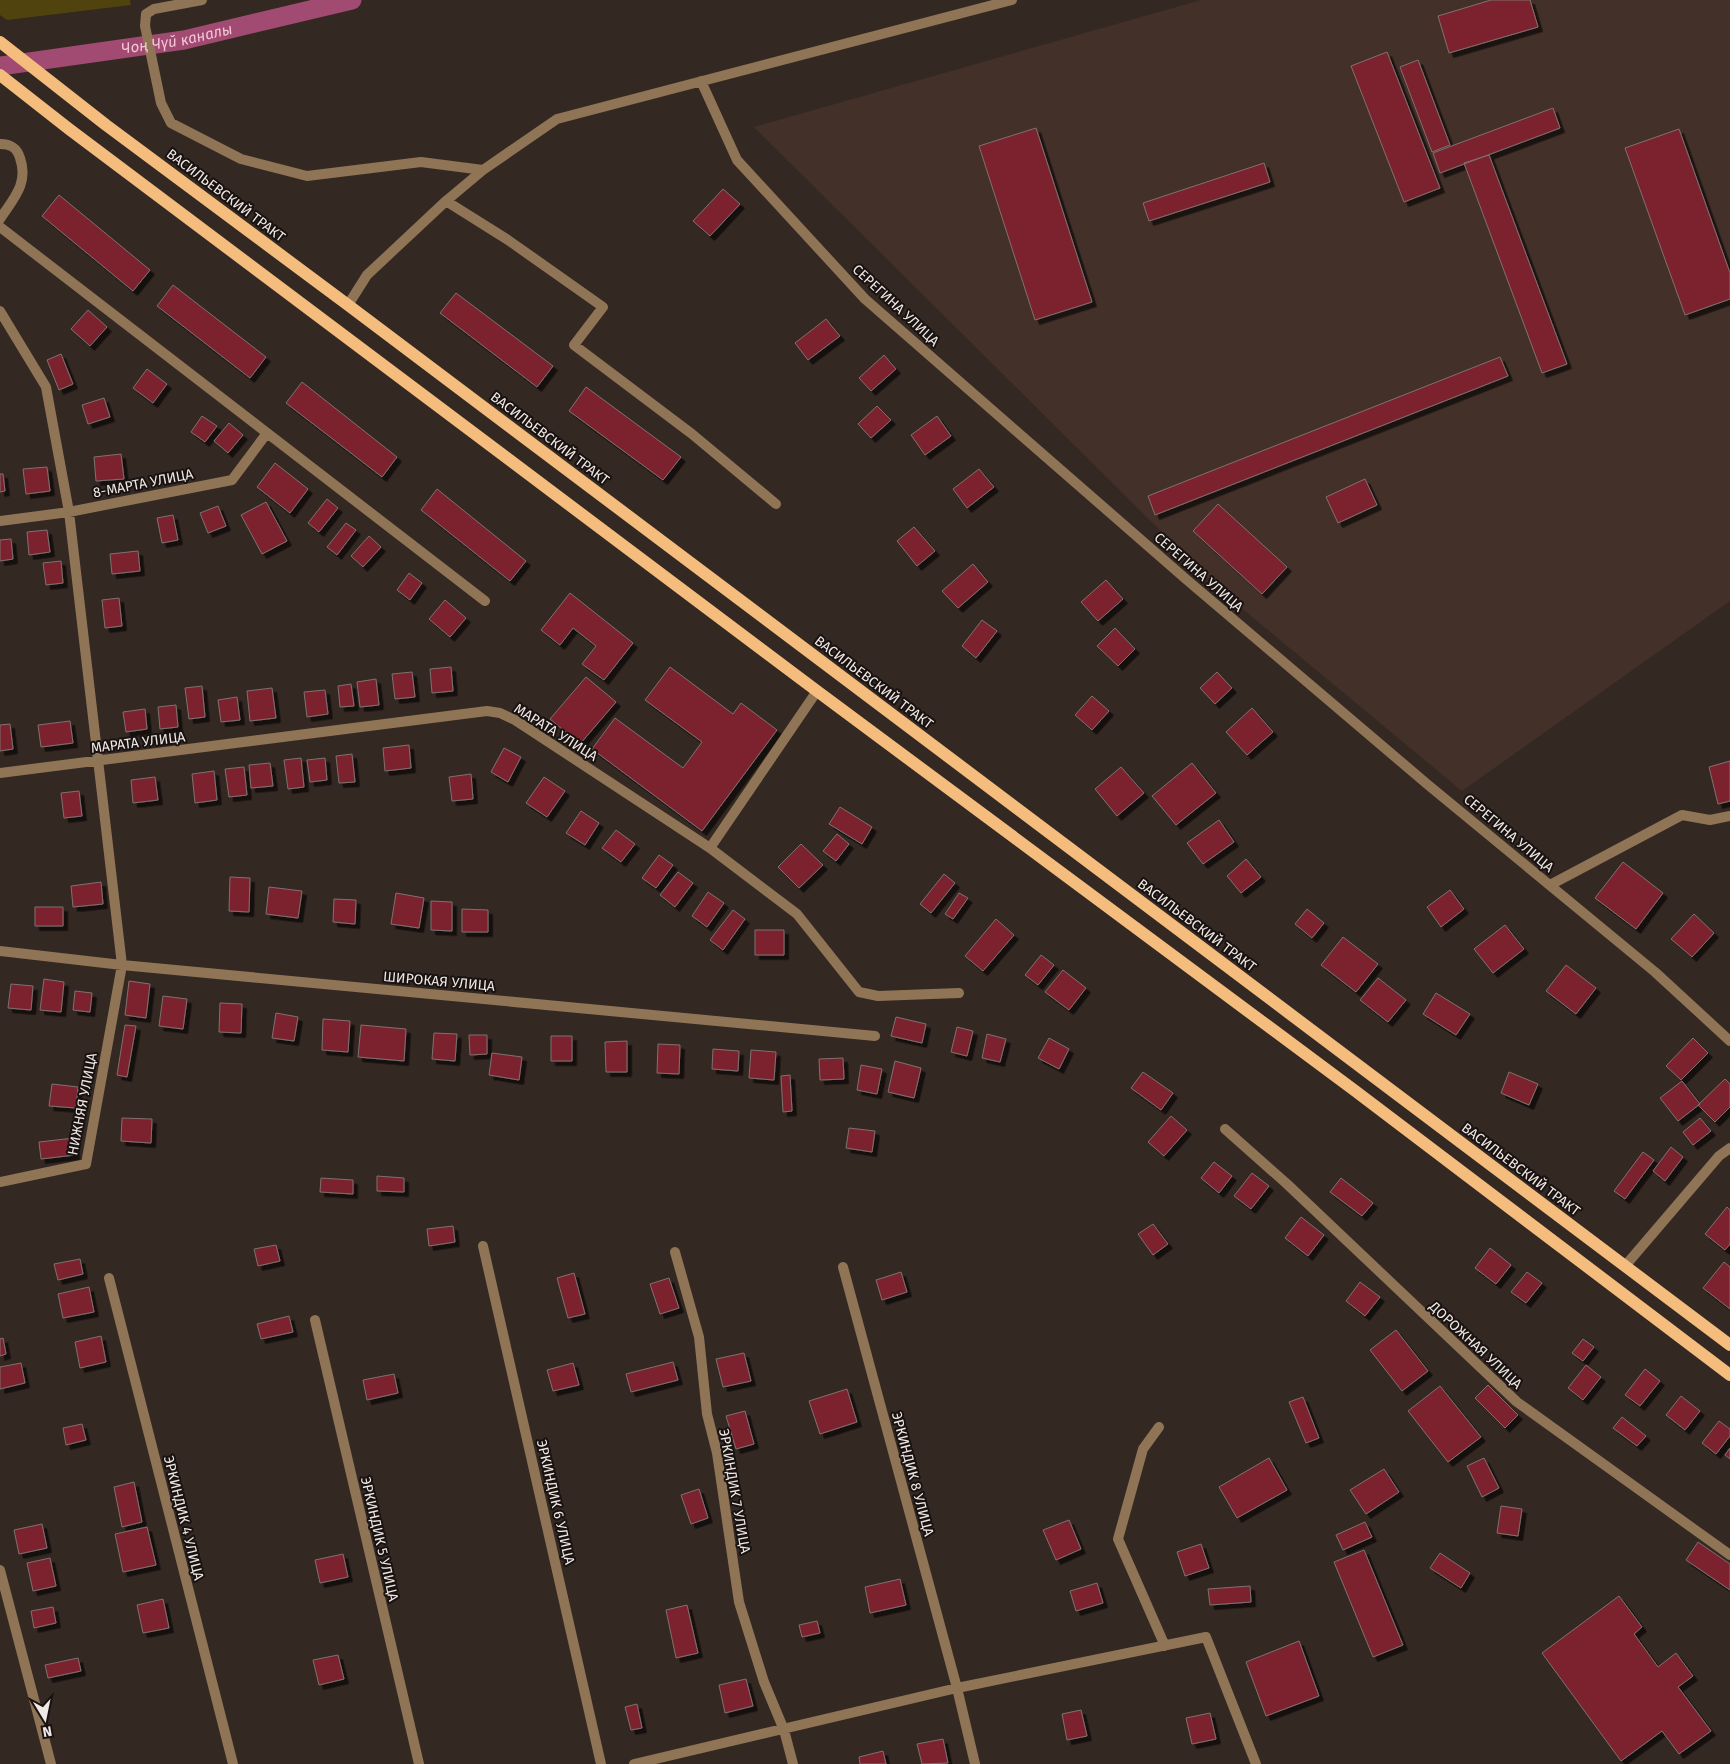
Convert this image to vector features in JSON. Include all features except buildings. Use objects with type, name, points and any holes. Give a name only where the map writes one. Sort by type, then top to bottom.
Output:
[{"type":"main road","name":"ВАСИЛЬЕВСКИЙ ТРАКТ","points":[[0,42],[106,125],[348,305],[1730,1346]]},
{"type":"main road","points":[[0,75],[69,129],[817,691],[1362,1096],[1730,1375]]},
{"type":"street","points":[[202,0],[154,9],[146,14],[145,26],[161,103],[171,124],[241,159],[307,176],[421,162],[483,170]]},
{"type":"street","points":[[348,305],[367,274],[446,201],[483,170],[556,118],[1012,0]]},
{"type":"street","name":"СЕРЕГИНА УЛИЦА","points":[[702,81],[737,160],[866,299],[1186,580],[1427,784],[1655,972],[1730,1040]]},
{"type":"street","points":[[0,144],[9,144],[18,151],[24,169],[22,184],[0,219]]},
{"type":"street","points":[[446,201],[508,240],[603,307],[574,345],[692,434],[776,504]]},
{"type":"street","points":[[0,227],[484,601]]},
{"type":"street","points":[[0,311],[46,387],[69,512],[122,965]]},
{"type":"street","name":"8-МАРТА УЛИЦА","points":[[0,521],[69,512],[232,480],[267,433]]},
{"type":"street","points":[[710,848],[817,691]]},
{"type":"street","name":"МАРАТА УЛИЦА","points":[[0,773],[487,712],[500,714],[515,720],[710,848],[797,914],[860,992],[878,996],[959,993]]},
{"type":"street","points":[[1550,885],[1682,815],[1710,820],[1730,816]]},
{"type":"street","name":"ШИРОКАЯ УЛИЦА","points":[[0,951],[122,965],[875,1036]]},
{"type":"street","name":"НИЖНЯЯ УЛИЦА","points":[[0,1182],[86,1164],[122,965]]},
{"type":"street","name":"ДОРОЖНАЯ УЛИЦА","points":[[1225,1129],[1287,1184],[1517,1402],[1730,1555]]},
{"type":"street","points":[[1624,1266],[1719,1156],[1730,1148]]},
{"type":"street","name":"ЭРКИНДИК 6 УЛИЦА","points":[[483,1246],[601,1764]]},
{"type":"street","name":"ЭРКИНДИК 7 УЛИЦА","points":[[675,1252],[699,1337],[707,1414],[717,1453],[739,1602],[764,1682],[784,1730],[793,1764]]},
{"type":"street","name":"ЭРКИНДИК 8 УЛИЦА","points":[[843,1267],[957,1688],[975,1764]]},
{"type":"street","name":"ЭРКИНДИК 4 УЛИЦА","points":[[109,1278],[234,1764]]},
{"type":"street","name":"ЭРКИНДИК 5 УЛИЦА","points":[[315,1320],[418,1764]]},
{"type":"street","points":[[1159,1427],[1143,1449],[1118,1539],[1166,1646]]},
{"type":"street","points":[[0,1570],[51,1764]]},
{"type":"street","points":[[634,1764],[957,1688],[1206,1637],[1256,1764]]},
{"type":"shaded area","points":[[0,0],[130,0],[131,5],[7,20],[0,15]]},
{"type":"shaded area","points":[[1201,0],[1730,0],[1730,601],[1462,791],[1222,592],[754,127]]},
{"type":"waterway","name":"Чоң Чүй каналы","points":[[0,66],[184,40],[352,0]]}]
